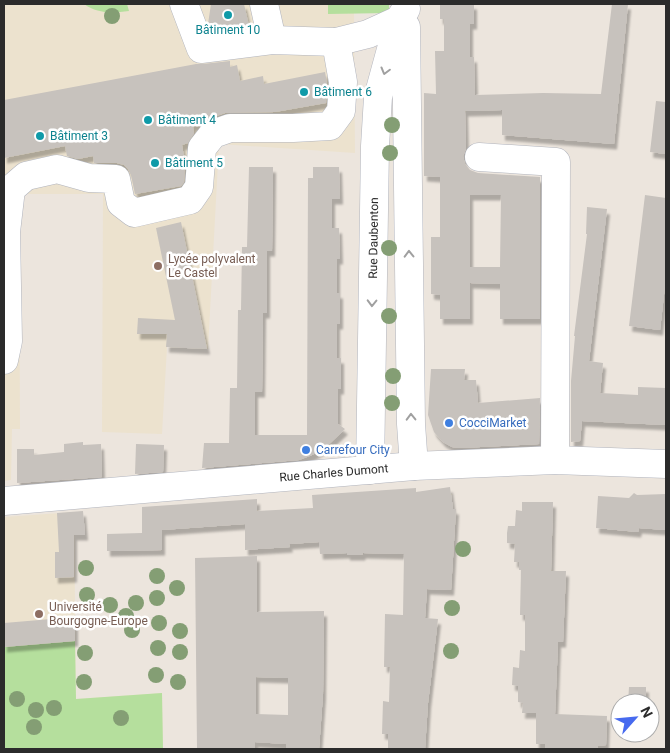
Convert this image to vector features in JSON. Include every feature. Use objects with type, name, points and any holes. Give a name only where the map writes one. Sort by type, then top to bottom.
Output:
[{"type":"street","points":[[184,4],[201,49],[272,40],[336,42],[368,34],[404,11]]},
{"type":"street","points":[[264,4],[272,40]]},
{"type":"street","points":[[404,11],[411,424],[414,466]]},
{"type":"street","name":"Rue Daubenton","points":[[370,470],[375,146],[378,97],[404,11]]},
{"type":"street","points":[[4,360],[8,341],[6,232],[11,190],[26,176],[57,169],[89,178],[116,179],[121,203],[134,212],[190,200],[199,187],[202,148],[213,134],[230,128],[330,126],[341,111],[343,82],[336,42]]},
{"type":"street","points":[[479,156],[556,162],[555,460]]},
{"type":"street","name":"Rue Charles Dumont","points":[[4,501],[414,466],[555,460],[666,464]]},
{"type":"shaded area","name":"Lycée polyvalent Le Castel","points":[[4,4],[328,4],[328,14],[354,13],[355,153],[219,144],[208,349],[167,347],[162,434],[102,432],[103,194],[19,194],[20,429],[12,429],[11,480],[4,481]]},
{"type":"shaded area","name":"Université Bourgogne-Europe","points":[[74,512],[76,699],[162,693],[163,749],[4,749],[4,517]]},
{"type":"green space","points":[[84,4],[127,4],[129,11],[105,12],[95,10]]},
{"type":"green space","points":[[328,4],[389,4],[389,13],[328,14]]},
{"type":"green space","points":[[75,641],[76,699],[162,693],[163,749],[4,749],[4,647]]},
{"type":"building","name":"Bâtiment 10","points":[[211,4],[244,4],[249,26],[211,32],[208,24]]},
{"type":"building","points":[[440,4],[474,4],[474,24],[470,24],[470,57],[474,57],[475,95],[601,94],[612,4],[628,4],[614,144],[502,135],[502,110],[465,111],[466,149],[463,156],[465,164],[470,170],[478,173],[540,177],[540,319],[500,319],[500,284],[470,283],[470,319],[440,319],[440,295],[431,294],[431,237],[440,237],[440,177],[424,176],[424,93],[436,94],[435,51],[444,51],[444,19],[440,19]],"holes":[[[470,195],[501,195],[500,267],[470,267]]]},
{"type":"building","points":[[230,61],[230,67],[237,65],[240,81],[263,76],[264,84],[325,72],[327,83],[326,103],[275,112],[225,113],[193,126],[194,133],[188,143],[182,145],[185,162],[184,182],[181,186],[135,194],[131,175],[124,165],[117,163],[94,163],[93,156],[78,159],[67,156],[65,146],[4,158],[4,100],[196,64]]},
{"type":"building","points":[[656,101],[666,102],[666,154],[650,152]]},
{"type":"building","points":[[249,167],[273,167],[272,251],[267,251],[267,313],[263,313],[262,392],[255,392],[255,435],[307,435],[308,178],[313,178],[313,167],[339,167],[340,199],[332,199],[332,228],[339,228],[340,259],[337,259],[337,293],[340,293],[340,324],[337,324],[337,358],[341,358],[341,389],[338,389],[338,424],[345,429],[326,447],[299,460],[202,468],[204,443],[229,443],[230,388],[237,388],[238,310],[241,310],[242,247],[247,247]]},
{"type":"building","points":[[645,195],[666,198],[666,277],[660,330],[629,326]]},
{"type":"building","points":[[587,207],[607,209],[589,361],[603,363],[600,393],[638,395],[638,387],[666,388],[666,425],[582,421],[580,441],[571,442],[571,381],[574,336],[587,234]]},
{"type":"building","points":[[181,222],[207,349],[166,347],[167,334],[137,334],[138,318],[175,320],[156,228]]},
{"type":"building","points":[[431,369],[465,369],[464,380],[476,380],[478,403],[540,398],[539,444],[460,448],[452,447],[443,442],[434,432],[428,415]]},
{"type":"building","points":[[83,442],[83,445],[101,444],[102,477],[17,483],[17,449],[34,449],[34,455],[64,452],[64,444]]},
{"type":"building","points":[[136,444],[164,445],[163,472],[135,474]]},
{"type":"building","points":[[450,487],[453,509],[456,509],[451,590],[427,589],[425,618],[438,619],[428,703],[425,749],[388,749],[388,734],[382,734],[383,701],[389,702],[390,667],[384,667],[385,614],[403,615],[404,554],[320,554],[319,542],[289,544],[290,547],[245,550],[245,524],[162,530],[162,550],[107,551],[107,534],[142,533],[142,507],[257,499],[257,511],[313,508],[312,495],[416,488],[416,492]]},
{"type":"building","points":[[634,493],[637,495],[666,494],[666,530],[639,528],[638,532],[596,528],[598,496],[629,498]]},
{"type":"building","points":[[522,502],[553,502],[551,571],[566,571],[563,642],[558,642],[555,714],[607,716],[606,745],[598,746],[597,749],[545,749],[545,744],[536,744],[536,713],[522,713],[523,703],[518,702],[518,686],[512,685],[513,667],[519,668],[520,650],[525,651],[525,615],[520,615],[521,570],[519,570],[519,562],[514,562],[515,544],[507,543],[507,533],[508,526],[515,526],[516,510],[522,511]]},
{"type":"building","points":[[83,511],[85,535],[74,535],[74,577],[55,578],[55,552],[59,552],[57,513]]},
{"type":"building","points":[[257,556],[257,612],[324,611],[323,694],[319,749],[286,749],[286,744],[255,742],[255,749],[197,749],[195,558]],"holes":[[[256,677],[288,678],[288,715],[256,714]]]},
{"type":"building","points":[[75,617],[75,641],[4,647],[4,623]]},
{"type":"building","points":[[629,687],[646,687],[646,693],[629,693]]},
{"type":"place","name":"Bâtiment 10","points":[[228,15]]},
{"type":"place","name":"Bâtiment 6","points":[[304,92]]},
{"type":"place","name":"Bâtiment 4","points":[[148,120]]},
{"type":"place","name":"Bâtiment 3","points":[[40,136]]},
{"type":"place","name":"Bâtiment 5","points":[[155,163]]},
{"type":"place","name":"Lycée polyvalent Le Castel","points":[[158,266]]},
{"type":"place","name":"CocciMarket","points":[[449,423]]},
{"type":"place","name":"Carrefour City","points":[[306,450]]},
{"type":"place","name":"Université Bourgogne-Europe","points":[[39,614]]}]
